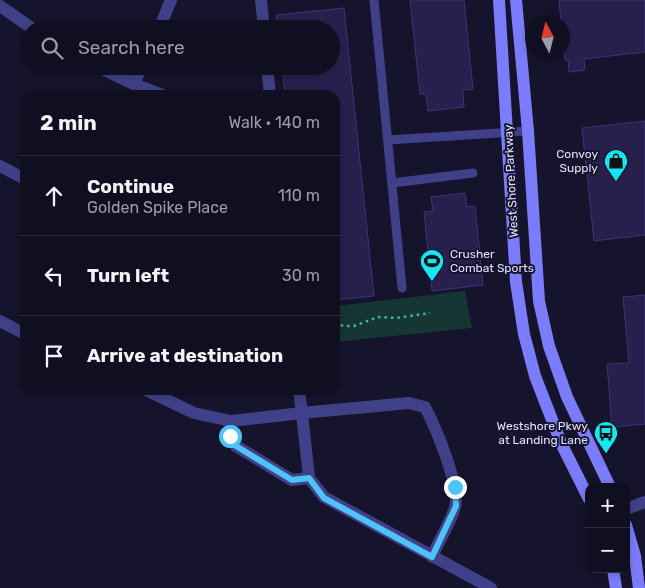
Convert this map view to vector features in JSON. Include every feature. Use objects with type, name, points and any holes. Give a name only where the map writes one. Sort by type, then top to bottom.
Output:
[{"type":"main road","name":"West Shore Parkway","points":[[499,0],[516,282],[524,334],[535,376],[560,443],[585,490]]},
{"type":"main road","name":"West Shore Parkway","points":[[516,0],[528,131],[539,301],[547,337],[567,397],[608,483]]},
{"type":"main road","points":[[627,528],[636,556],[639,588]]},
{"type":"main road","points":[[614,573],[616,588]]},
{"type":"street","points":[[163,20],[171,0]]},
{"type":"street","points":[[261,0],[263,20]]},
{"type":"street","points":[[0,6],[20,20]]},
{"type":"street","points":[[115,75],[150,90]]},
{"type":"street","points":[[134,84],[138,75]]},
{"type":"street","points":[[268,75],[269,90]]},
{"type":"street","points":[[0,166],[20,176]]},
{"type":"street","points":[[0,321],[20,331]]},
{"type":"street","points":[[156,395],[194,413],[231,421],[408,403],[425,407],[433,423],[455,487],[456,506],[432,557]]},
{"type":"street","points":[[300,395],[309,478],[324,498],[491,588]]},
{"type":"street","points":[[231,421],[230,436],[236,446],[292,480],[309,478]]},
{"type":"street","points":[[630,508],[645,502]]},
{"type":"lane","points":[[374,0],[402,288]]},
{"type":"lane","points":[[388,140],[528,131]]},
{"type":"lane","points":[[392,182],[473,173]]},
{"type":"path","points":[[340,324],[354,326],[378,317],[396,318],[430,312]]},
{"type":"green space","points":[[465,291],[472,328],[340,341],[340,305]]},
{"type":"building","points":[[410,0],[464,0],[473,89],[463,90],[464,107],[428,111],[426,94],[420,94]]},
{"type":"building","points":[[559,0],[645,0],[645,52],[584,59],[585,70],[569,72],[570,15],[560,15]]},
{"type":"building","points":[[344,8],[374,296],[340,299],[340,90],[284,90],[283,75],[340,75],[340,20],[277,20],[276,15]]},
{"type":"building","name":"Convoy Supply","points":[[645,121],[645,235],[594,241],[582,128]]},
{"type":"building","points":[[465,193],[467,207],[475,206],[483,285],[432,291],[424,212],[433,211],[431,197]]},
{"type":"building","points":[[645,295],[645,424],[612,427],[607,364],[629,363],[623,297]]},
{"type":"place","name":"Convoy Supply","points":[[616,182]]},
{"type":"place","name":"Crusher Combat Sports","points":[[432,282]]},
{"type":"place","name":"Westshore Pkwy at Landing Lane","points":[[606,454]]},
{"type":"route","points":[[230,436],[236,446],[292,480],[309,478],[324,498],[432,557],[456,506],[455,487]]}]
